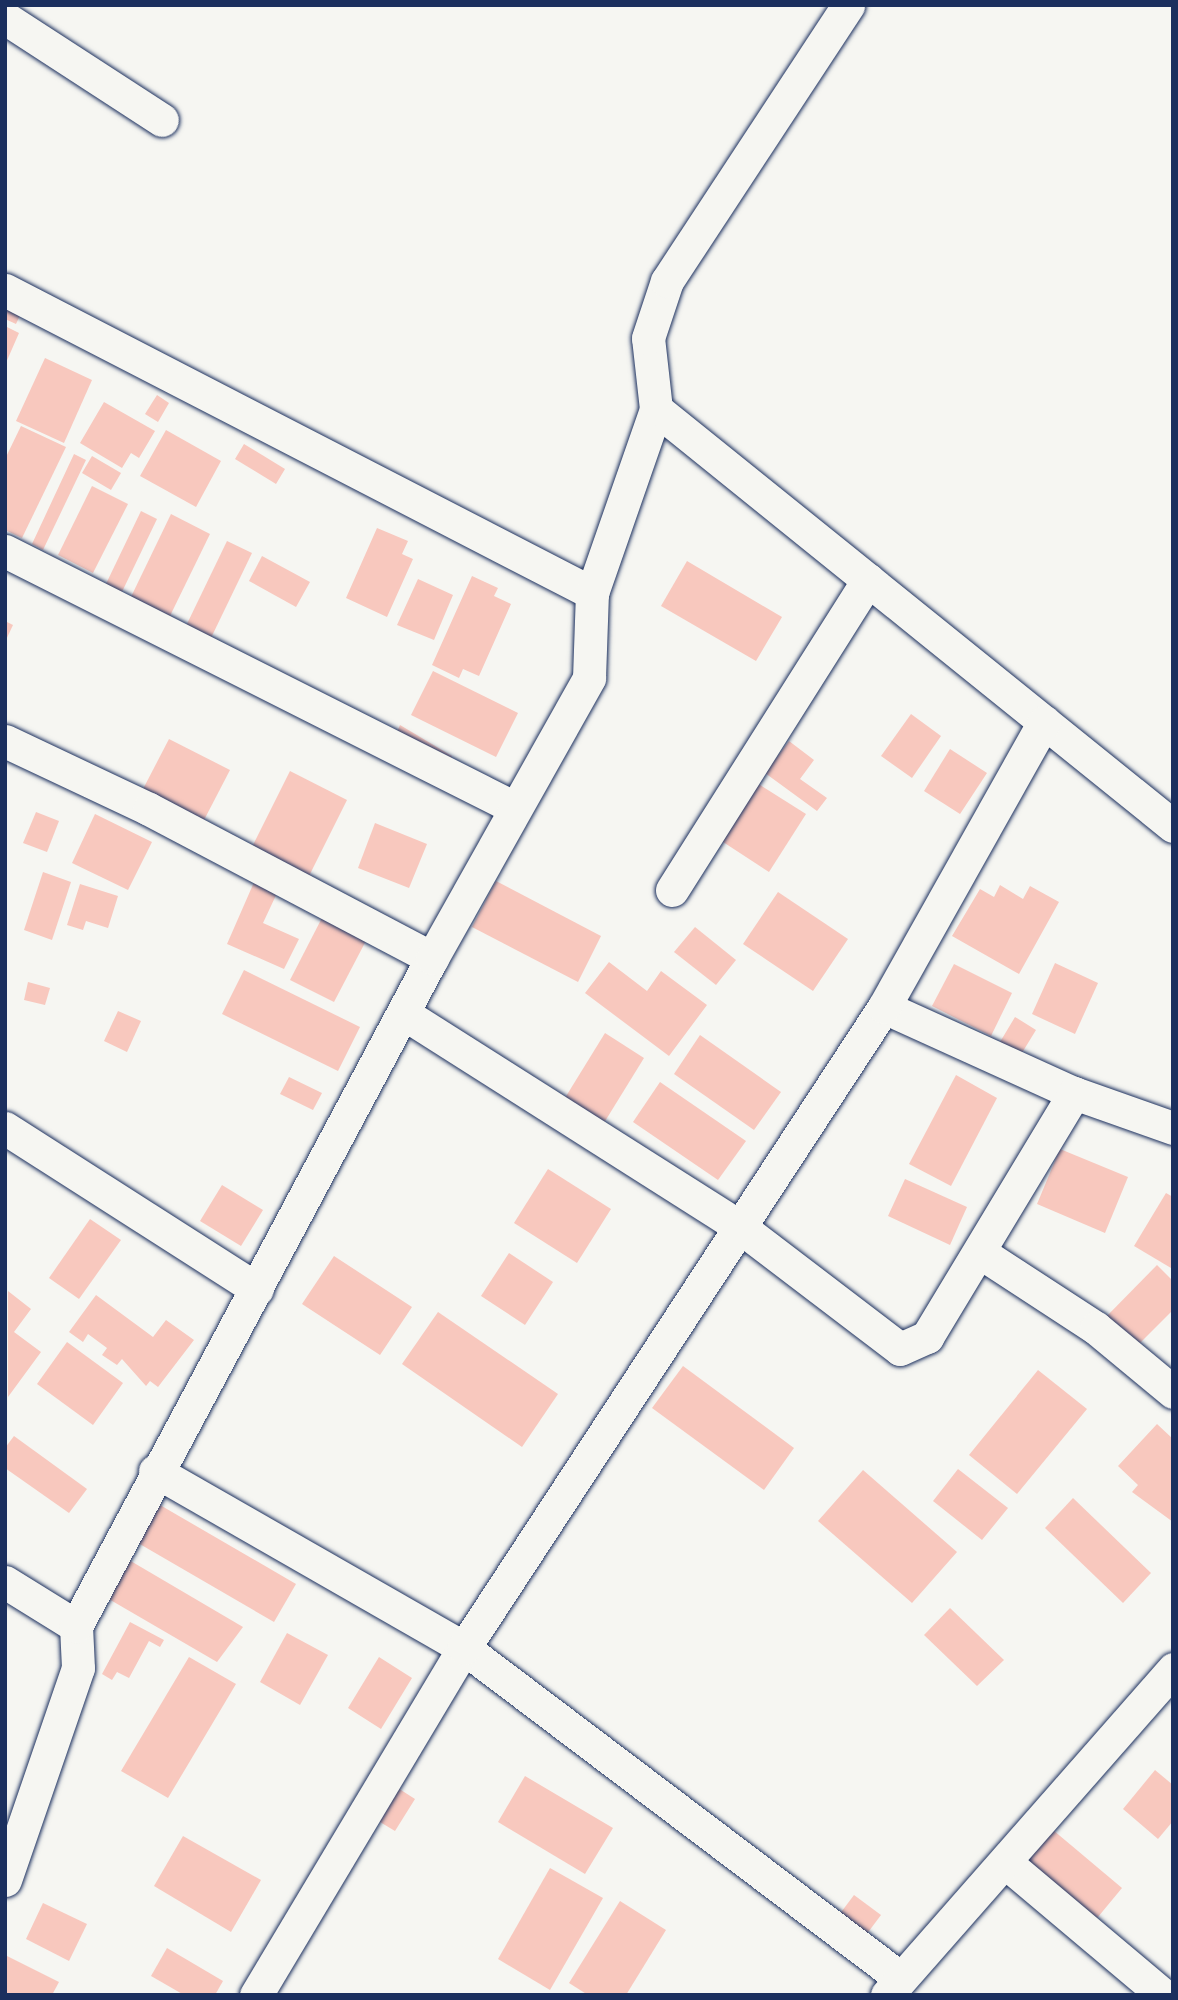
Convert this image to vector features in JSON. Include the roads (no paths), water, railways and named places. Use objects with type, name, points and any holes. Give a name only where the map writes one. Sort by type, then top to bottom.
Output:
[{"type":"street","points":[[5,1880],[78,1668],[76,1626],[155,1471],[406,1014],[432,958],[589,678],[592,593],[656,409],[648,338],[667,281],[848,5]]},
{"type":"street","points":[[5,18],[162,120]]},
{"type":"street","points":[[5,290],[592,593]]},
{"type":"street","points":[[656,409],[1173,826]]},
{"type":"street","points":[[5,551],[515,808]]},
{"type":"street","points":[[672,890],[868,580]]},
{"type":"street","points":[[256,1995],[464,1648],[884,1007],[1044,722]]},
{"type":"street","points":[[5,741],[149,809],[432,958]]},
{"type":"street","points":[[884,1007],[1074,1093],[1173,1128]]},
{"type":"street","points":[[406,1014],[740,1227],[900,1349],[926,1337],[981,1253],[1074,1093]]},
{"type":"street","points":[[5,1128],[257,1289]]},
{"type":"street","points":[[981,1253],[1096,1328],[1173,1392]]},
{"type":"street","points":[[155,1471],[464,1648],[893,1986],[1173,1669]]},
{"type":"street","points":[[5,1582],[76,1626]]},
{"type":"street","points":[[1005,1862],[1163,1995]]}]
